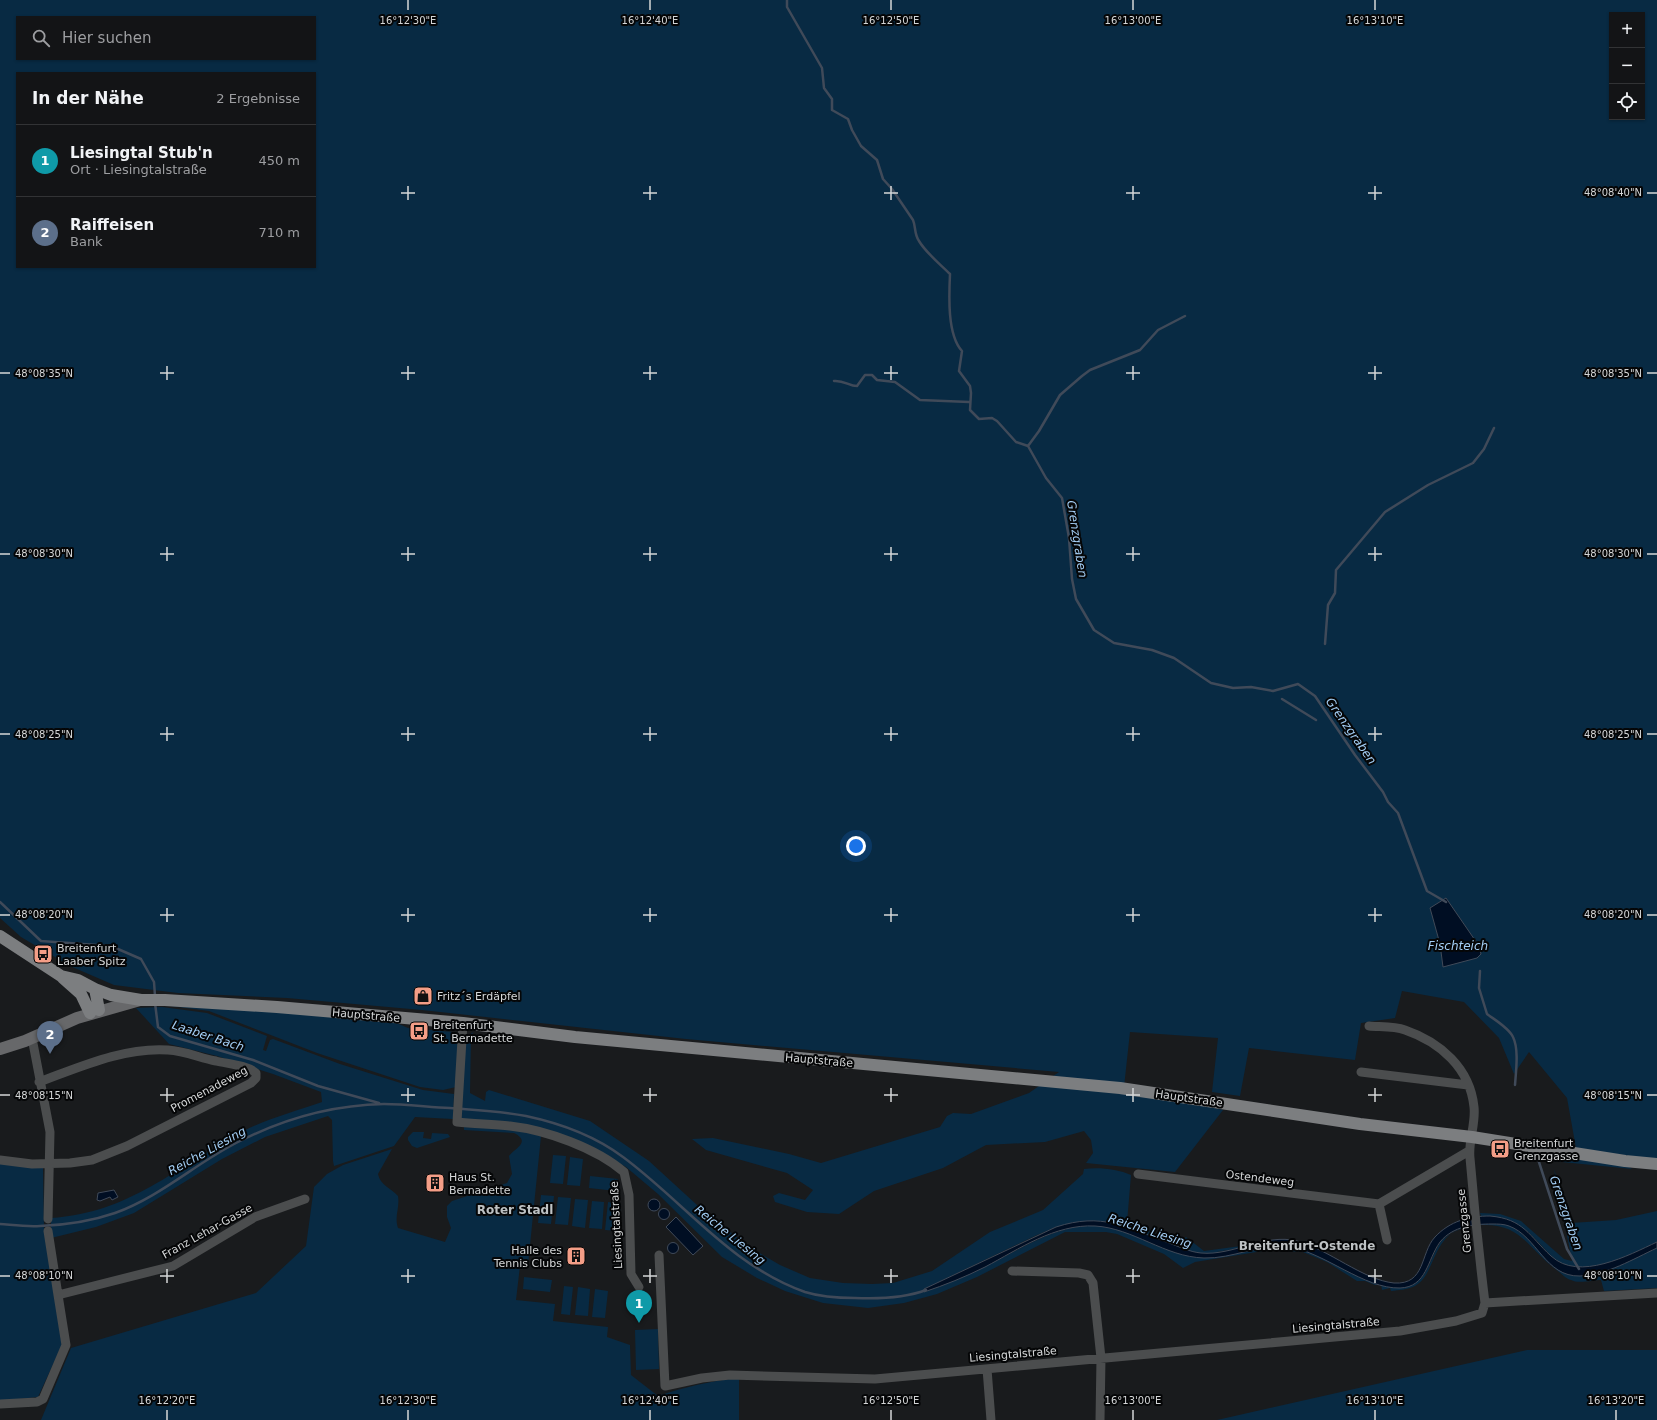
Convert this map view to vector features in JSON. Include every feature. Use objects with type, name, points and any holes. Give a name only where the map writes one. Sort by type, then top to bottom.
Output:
[{"type":"main road","points":[[0,936],[61,976],[81,994],[95,1012]]},
{"type":"main road","name":"Hauptstraße","points":[[61,976],[78,980],[111,995],[142,1000],[277,1006],[462,1023],[583,1038],[1120,1088],[1360,1124],[1472,1137],[1625,1161],[1657,1164]]},
{"type":"main road","points":[[95,989],[95,1012]]},
{"type":"main road","points":[[0,1048],[32,1038],[95,1012],[142,1000]]},
{"type":"street","name":"Liesingtalstraße","points":[[462,1023],[457,1122],[509,1126],[553,1136],[590,1152],[624,1172],[629,1195],[631,1274],[639,1287]]},
{"type":"street","points":[[1369,1026],[1404,1029],[1435,1043],[1453,1059],[1468,1085],[1474,1106],[1472,1137]]},
{"type":"street","points":[[32,1038],[39,1082],[50,1132],[48,1164],[48,1219]]},
{"type":"street","name":"Promenadeweg","points":[[0,1160],[48,1164],[82,1162],[111,1153],[252,1083],[256,1078],[256,1073],[182,1052],[156,1050],[111,1057],[39,1082]]},
{"type":"street","points":[[1361,1072],[1468,1085]]},
{"type":"street","name":"Grenzgasse","points":[[1472,1137],[1469,1150],[1474,1211],[1485,1303]]},
{"type":"street","points":[[1387,1240],[1379,1204],[1469,1150]]},
{"type":"street","name":"Ostendeweg","points":[[1138,1174],[1379,1204]]},
{"type":"street","name":"Franz Lehar-Gasse","points":[[58,1295],[173,1266],[255,1217],[305,1199]]},
{"type":"street","points":[[0,1404],[40,1401],[44,1396],[66,1345],[48,1231]]},
{"type":"street","name":"Liesingtalstraße","points":[[659,1255],[665,1386],[702,1378],[730,1375],[875,1379],[1400,1331],[1469,1318],[1482,1313],[1485,1303]]},
{"type":"street","points":[[1012,1271],[1079,1273],[1088,1275],[1093,1283],[1101,1358],[1100,1420]]},
{"type":"street","points":[[1485,1303],[1657,1293]]},
{"type":"street","points":[[987,1369],[991,1420]]},
{"type":"shaded area","points":[[0,0],[1657,0],[1657,1160],[1576,1148],[1567,1098],[1529,1052],[1514,1074],[1499,1038],[1464,1002],[1402,991],[1395,1018],[1361,1023],[1355,1060],[1249,1048],[1240,1096],[1212,1092],[1218,1038],[1130,1032],[1124,1087],[1223,1110],[1175,1172],[1086,1163],[1093,1153],[1091,1140],[1084,1131],[1045,1142],[986,1145],[943,1168],[874,1191],[839,1214],[807,1212],[775,1202],[773,1196],[779,1193],[805,1200],[813,1190],[787,1173],[706,1150],[692,1139],[713,1138],[789,1154],[821,1163],[940,1127],[947,1116],[953,1113],[971,1114],[1029,1093],[1059,1072],[686,1039],[422,1010],[287,998],[178,993],[114,985],[70,966],[21,937],[0,918]],"holes":[[[1446,898],[1479,946],[1481,954],[1443,966],[1440,944],[1430,908]]]},
{"type":"shaded area","points":[[171,1006],[201,1006],[392,1021],[408,1028],[453,1032],[458,1039],[456,1087],[443,1090],[420,1087],[317,1053],[209,1011]]},
{"type":"shaded area","points":[[162,1007],[207,1013],[267,1036],[263,1050],[266,1051],[270,1040],[273,1039],[340,1064],[423,1090],[454,1094],[453,1119],[415,1117],[394,1146],[334,1166],[332,1120],[328,1116],[265,1137],[222,1159],[134,1213],[96,1227],[51,1238],[51,1218],[79,1214],[105,1207],[129,1198],[251,1127],[322,1102],[321,1092],[273,1074],[217,1056],[169,1044],[136,1008]]},
{"type":"shaded area","points":[[474,1032],[471,1035],[470,1093],[485,1101],[486,1092],[489,1090],[590,1121],[649,1161],[709,1216],[751,1248],[780,1265],[810,1278],[843,1283],[893,1283],[932,1271],[990,1232],[1043,1210],[1083,1174],[1084,1169],[1096,1168],[1114,1170],[1131,1175],[1127,1223],[1178,1242],[1186,1237],[1204,1251],[1277,1241],[1217,1252],[1232,1253],[1272,1246],[1291,1247],[1303,1250],[1371,1282],[1379,1284],[1375,1285],[1365,1281],[1357,1281],[1327,1262],[1303,1252],[1269,1250],[1195,1262],[1183,1268],[1164,1254],[1117,1234],[1106,1232],[1065,1232],[977,1277],[937,1294],[904,1303],[868,1308],[823,1303],[785,1291],[757,1278],[722,1257],[658,1194],[626,1167],[587,1146],[547,1131],[461,1120],[465,1037]],"holes":[[[1082,1226],[1071,1228],[1030,1243],[1000,1259],[944,1285],[925,1292],[924,1289],[1056,1227]]]},
{"type":"shaded area","points":[[464,1127],[512,1129],[541,1136],[528,1265],[520,1266],[516,1300],[555,1304],[553,1321],[608,1327],[607,1337],[630,1345],[631,1375],[658,1396],[698,1385],[739,1378],[739,1420],[41,1420],[71,1348],[256,1293],[306,1246],[314,1187],[327,1174],[343,1165],[392,1149],[378,1174],[383,1184],[398,1196],[398,1228],[445,1242],[451,1228],[447,1217],[447,1206],[452,1201],[507,1183],[512,1174],[509,1156],[522,1142],[522,1139],[514,1133],[464,1130]]},
{"type":"shaded area","points":[[413,1132],[424,1132],[423,1138],[431,1139],[432,1133],[448,1134],[450,1137],[417,1148],[412,1146],[408,1140],[408,1137]]},
{"type":"shaded area","points":[[1552,1152],[1629,1167],[1632,1169],[1552,1161]]},
{"type":"shaded area","points":[[553,1155],[566,1156],[563,1184],[550,1183]]},
{"type":"shaded area","points":[[570,1157],[583,1159],[580,1186],[567,1185]]},
{"type":"shaded area","points":[[0,1163],[43,1168],[44,1231],[62,1345],[38,1397],[0,1401]]},
{"type":"shaded area","points":[[1554,1169],[1571,1223],[1616,1220],[1657,1211],[1657,1242],[1612,1262],[1587,1267],[1575,1267],[1564,1264],[1550,1255],[1533,1236],[1513,1222],[1498,1217],[1481,1216],[1480,1213],[1500,1214],[1521,1221],[1564,1259],[1572,1261]]},
{"type":"shaded area","points":[[590,1176],[618,1179],[616,1191],[589,1188]]},
{"type":"shaded area","points":[[541,1195],[554,1196],[551,1224],[538,1223]]},
{"type":"shaded area","points":[[558,1197],[571,1198],[568,1225],[555,1224]]},
{"type":"shaded area","points":[[575,1199],[588,1200],[585,1228],[572,1226]]},
{"type":"shaded area","points":[[592,1201],[604,1202],[602,1229],[589,1228]]},
{"type":"shaded area","points":[[608,1202],[621,1204],[618,1231],[605,1230]]},
{"type":"shaded area","points":[[1484,1223],[1510,1226],[1528,1239],[1552,1266],[1607,1270],[1657,1248],[1657,1288],[1604,1291],[1601,1280],[1581,1282],[1567,1279],[1547,1262],[1521,1237],[1512,1231],[1501,1227],[1488,1225],[1462,1228]]},
{"type":"shaded area","points":[[1455,1231],[1448,1236],[1442,1244],[1422,1280],[1415,1286],[1400,1290],[1391,1291],[1390,1288],[1382,1290],[1381,1285],[1402,1288],[1417,1282],[1426,1272],[1440,1243],[1446,1237]]},
{"type":"shaded area","points":[[524,1277],[552,1280],[550,1292],[523,1289]]},
{"type":"shaded area","points":[[564,1286],[573,1287],[570,1315],[561,1314]]},
{"type":"shaded area","points":[[578,1287],[590,1289],[588,1316],[575,1315]]},
{"type":"shaded area","points":[[595,1289],[608,1291],[605,1318],[592,1317]]},
{"type":"shaded area","points":[[658,1329],[659,1369],[636,1370],[635,1330]]},
{"type":"shaded area","points":[[1527,1350],[1657,1350],[1657,1420],[1217,1420]]},
{"type":"water","name":"Fischteich","points":[[1446,898],[1479,946],[1481,954],[1477,958],[1443,967],[1440,944],[1430,908]]},
{"type":"water","points":[[114,1190],[118,1197],[112,1200],[110,1197],[100,1201],[97,1200],[98,1193]]},
{"type":"water","points":[[654,1199],[658,1201],[660,1205],[658,1209],[654,1211],[650,1209],[648,1205],[650,1201]]},
{"type":"water","points":[[662,1209],[666,1209],[668,1210],[668,1218],[662,1219],[659,1216],[659,1212]]},
{"type":"water","points":[[1490,1216],[1511,1221],[1518,1225],[1531,1235],[1551,1256],[1562,1263],[1575,1267],[1604,1264],[1657,1242],[1657,1248],[1610,1270],[1590,1275],[1568,1275],[1558,1270],[1550,1263],[1519,1231],[1503,1224],[1471,1225],[1457,1229],[1445,1237],[1440,1242],[1421,1278],[1416,1283],[1400,1288],[1386,1287],[1372,1283],[1316,1256],[1302,1250],[1289,1247],[1268,1247],[1215,1258],[1204,1258],[1176,1253],[1109,1228],[1080,1226],[1052,1233],[977,1271],[924,1292],[924,1289],[1056,1227],[1087,1221],[1114,1223],[1193,1252],[1201,1253],[1225,1251],[1273,1240],[1285,1239],[1297,1241],[1309,1245],[1358,1271],[1382,1281],[1394,1283],[1404,1282],[1412,1279],[1417,1274],[1430,1244],[1435,1237],[1447,1227],[1467,1218]]},
{"type":"water","points":[[676,1217],[703,1246],[693,1255],[666,1227]]},
{"type":"water","points":[[671,1243],[675,1243],[677,1244],[677,1252],[671,1253],[668,1250],[668,1246]]},
{"type":"waterway","name":"Grenzgraben","points":[[787,0],[787,7],[822,68],[824,88],[832,99],[832,110],[848,119],[861,146],[877,160],[883,179],[892,189],[913,220],[916,236],[919,241],[929,254],[950,274],[949,303],[951,325],[957,344],[962,351],[959,371],[970,386],[970,410],[979,419],[992,418],[997,421],[1016,442],[1028,446],[1046,478],[1062,498],[1069,538],[1072,579],[1076,599],[1094,630],[1114,643],[1152,650],[1174,658],[1211,683],[1233,688],[1251,687],[1273,691],[1298,684],[1315,696],[1355,755],[1383,792],[1388,802],[1398,813],[1427,891],[1446,902]]},
{"type":"waterway","points":[[1028,446],[1039,431],[1060,395],[1082,376],[1090,370],[1140,350],[1158,330],[1185,316]]},
{"type":"waterway","points":[[834,381],[841,381],[857,386],[865,375],[872,375],[877,380],[895,382],[920,400],[969,402]]},
{"type":"waterway","points":[[1325,644],[1328,605],[1335,593],[1336,570],[1385,512],[1428,485],[1473,463],[1484,449],[1494,428]]},
{"type":"waterway","points":[[1282,699],[1316,720]]},
{"type":"waterway","name":"Laaber Bach","points":[[0,902],[41,941],[111,946],[141,959],[154,982],[155,996]]},
{"type":"waterway","name":"Grenzgraben","points":[[1480,971],[1479,988],[1487,1014],[1502,1024],[1511,1034],[1515,1042],[1517,1060],[1515,1085]]},
{"type":"waterway","name":"Laaber Bach","points":[[155,1003],[158,1027],[170,1036],[253,1060],[318,1086],[379,1103]]},
{"type":"waterway","name":"Reiche Liesing","points":[[0,1224],[30,1226],[69,1224],[106,1216],[147,1198],[223,1150],[273,1126],[328,1110],[346,1107],[384,1104],[409,1105],[517,1114],[551,1122],[589,1137],[612,1149],[623,1157],[731,1250],[778,1281],[805,1292],[830,1297],[873,1298],[900,1296],[926,1290]]},
{"type":"waterway","name":"Grenzgraben","points":[[1538,1159],[1567,1249],[1579,1269]]},
{"type":"place","name":"Breitenfurt Laaber Spitz","points":[[43,954]]},
{"type":"place","name":"Fritz´s Erdäpfel","points":[[423,996]]},
{"type":"place","name":"Breitenfurt St. Bernadette","points":[[419,1031]]},
{"type":"place","name":"Raiffeisen","points":[[50,1054]]},
{"type":"place","name":"Breitenfurt Grenzgasse","points":[[1500,1149]]},
{"type":"place","name":"Haus St. Bernadette","points":[[435,1183]]},
{"type":"place","name":"Halle des Tennis Clubs","points":[[576,1256]]},
{"type":"place","name":"Liesingtal Stub'n","points":[[639,1323]]},
{"type":"district","name":"Roter Stadl","points":[[515,1210]]},
{"type":"district","name":"Breitenfurt-Ostende","points":[[1307,1246]]}]
